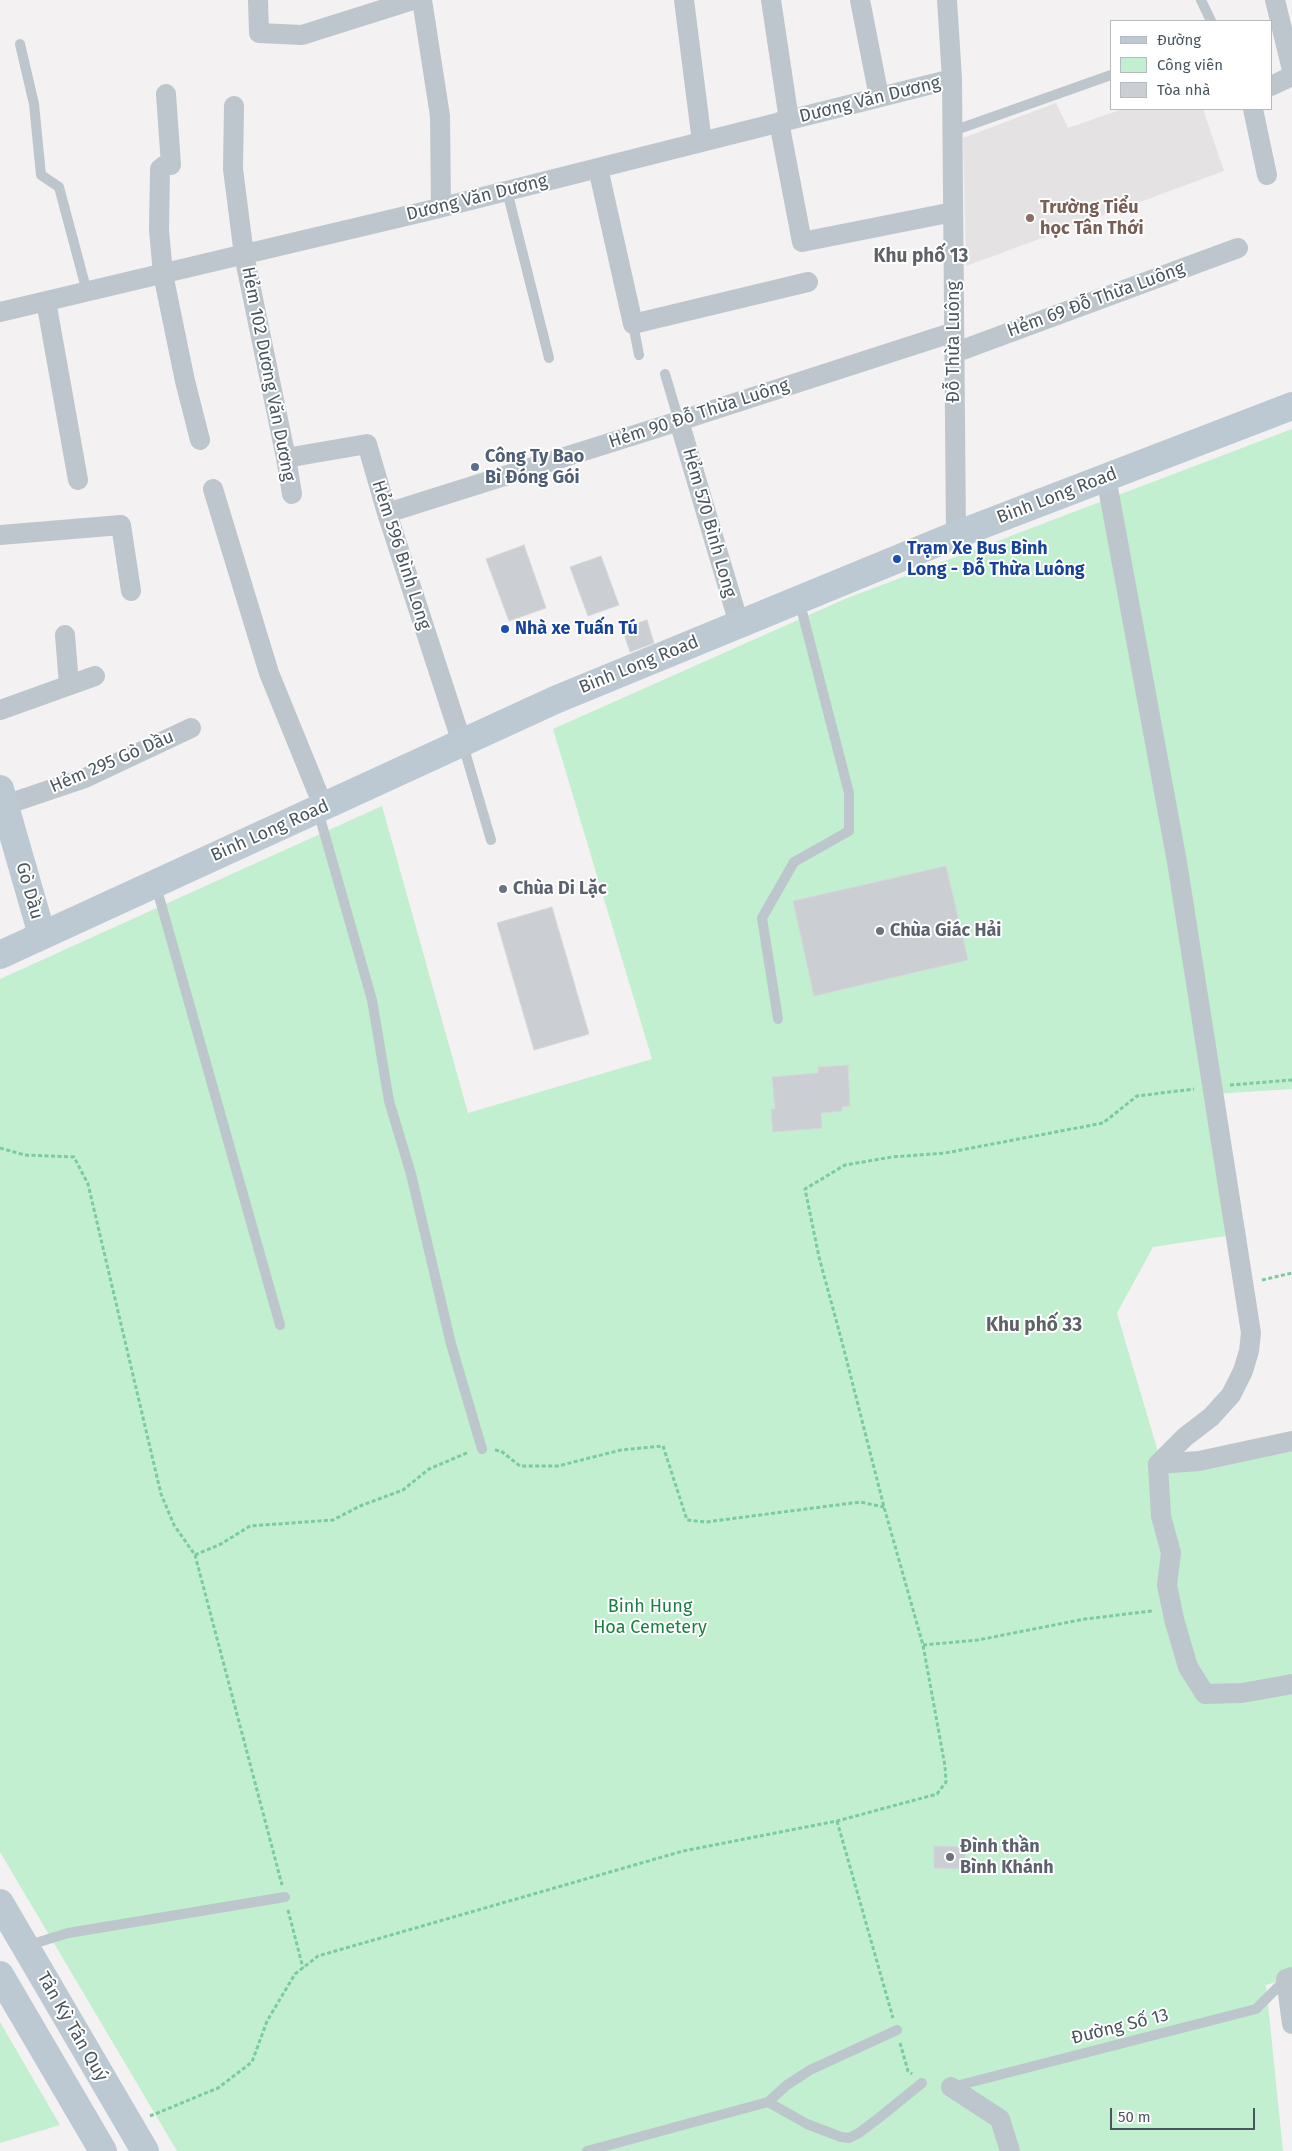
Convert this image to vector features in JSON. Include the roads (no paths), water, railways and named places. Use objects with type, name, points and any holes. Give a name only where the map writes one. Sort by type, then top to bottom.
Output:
[{"type":"main road","name":"Binh Long Road","points":[[0,955],[555,700],[956,535],[1292,406]]},
{"type":"main road","name":"Gò Dầu","points":[[2,797],[42,935]]},
{"type":"main road","name":"Tân Kỳ Tân Quý","points":[[0,1904],[145,2151]]},
{"type":"main road","name":"Tân Kỳ Tân Quý","points":[[0,1975],[103,2151]]},
{"type":"street","points":[[258,0],[259,33],[302,36],[413,0]]},
{"type":"street","points":[[422,0],[440,116],[441,207]]},
{"type":"street","points":[[684,0],[702,142]]},
{"type":"street","points":[[771,0],[784,121],[802,242],[953,212]]},
{"type":"street","points":[[860,0],[879,97]]},
{"type":"street","name":"Đỗ Thừa Luông","points":[[947,0],[952,79],[956,535]]},
{"type":"street","points":[[1275,0],[1292,70]]},
{"type":"street","points":[[1272,86],[1292,76]]},
{"type":"street","name":"Dương Văn Dương","points":[[0,312],[507,191],[952,79]]},
{"type":"street","points":[[166,94],[171,165],[165,165],[160,169],[159,230],[163,274],[185,381],[200,440]]},
{"type":"street","name":"Hẻm 102 Dương Văn Dương","points":[[234,106],[233,169],[244,255],[292,494]]},
{"type":"street","points":[[1253,110],[1267,175]]},
{"type":"street","points":[[598,168],[633,324],[808,282]]},
{"type":"street","name":"Hẻm 69 Đỗ Thừa Luông","points":[[954,353],[1238,248]]},
{"type":"street","points":[[46,301],[78,480]]},
{"type":"street","name":"Hẻm 90 Đỗ Thừa Luông","points":[[387,513],[954,332]]},
{"type":"street","name":"Hẻm 570 Bình Long","points":[[679,421],[739,624]]},
{"type":"street","name":"Hẻm 596 Bình Long","points":[[286,458],[367,444],[387,513],[462,743]]},
{"type":"street","points":[[1106,477],[1176,862],[1244,1284],[1250,1333],[1249,1351],[1244,1371],[1231,1395],[1210,1417],[1158,1464],[1161,1516],[1171,1553],[1167,1585],[1188,1667],[1205,1694],[1242,1693],[1292,1684]]},
{"type":"street","points":[[212,489],[269,673],[321,808]]},
{"type":"street","points":[[0,535],[121,525],[131,591]]},
{"type":"street","points":[[66,635],[69,685]]},
{"type":"street","points":[[0,710],[95,676]]},
{"type":"street","name":"Hẻm 295 Gò Dầu","points":[[2,797],[85,778],[191,728]]},
{"type":"street","points":[[1158,1464],[1199,1461],[1292,1441]]},
{"type":"street","points":[[1289,1978],[1292,2024]]},
{"type":"street","points":[[952,2088],[1000,2119],[1010,2151]]},
{"type":"lane","points":[[1201,0],[1211,20]]},
{"type":"lane","points":[[20,44],[34,104],[41,175],[58,186],[87,292]]},
{"type":"lane","points":[[952,131],[1110,75]]},
{"type":"lane","points":[[507,191],[549,358]]},
{"type":"lane","points":[[633,324],[639,356]]},
{"type":"lane","points":[[665,374],[679,421]]},
{"type":"lane","points":[[778,1018],[762,918],[794,862],[849,831],[849,793],[799,600]]},
{"type":"lane","points":[[462,743],[491,840]]},
{"type":"lane","points":[[321,808],[372,1000],[388,1101],[411,1174],[451,1344],[482,1449]]},
{"type":"lane","points":[[155,883],[280,1325]]},
{"type":"lane","points":[[25,1946],[68,1933],[285,1897]]},
{"type":"lane","name":"Đường Số 13","points":[[952,2088],[1256,2009],[1289,1978]]},
{"type":"lane","points":[[587,2151],[768,2102],[787,2085],[810,2070],[897,2030]]},
{"type":"lane","points":[[768,2102],[807,2124],[841,2137],[849,2138],[873,2123],[922,2083]]},
{"type":"place","name":"Trường Tiểu học Tân Thới","points":[[1030,218]]},
{"type":"place","name":"Công Ty Bao Bì Đóng Gói","points":[[475,467]]},
{"type":"place","name":"Trạm Xe Bus Bình Long - Đỗ Thừa Luông","points":[[897,559]]},
{"type":"place","name":"Nhà xe Tuấn Tú","points":[[505,629]]},
{"type":"place","name":"Chùa Di Lặc","points":[[503,889]]},
{"type":"place","name":"Chùa Giác Hải","points":[[880,931]]},
{"type":"place","name":"Đình thần Bình Khánh","points":[[950,1857]]},
{"type":"district","name":"Khu phố 13","points":[[921,257]]},
{"type":"district","name":"Khu phố 33","points":[[1034,1326]]},
{"type":"park label","name":"Binh Hung Hoa Cemetery","points":[[650,1617]]}]
